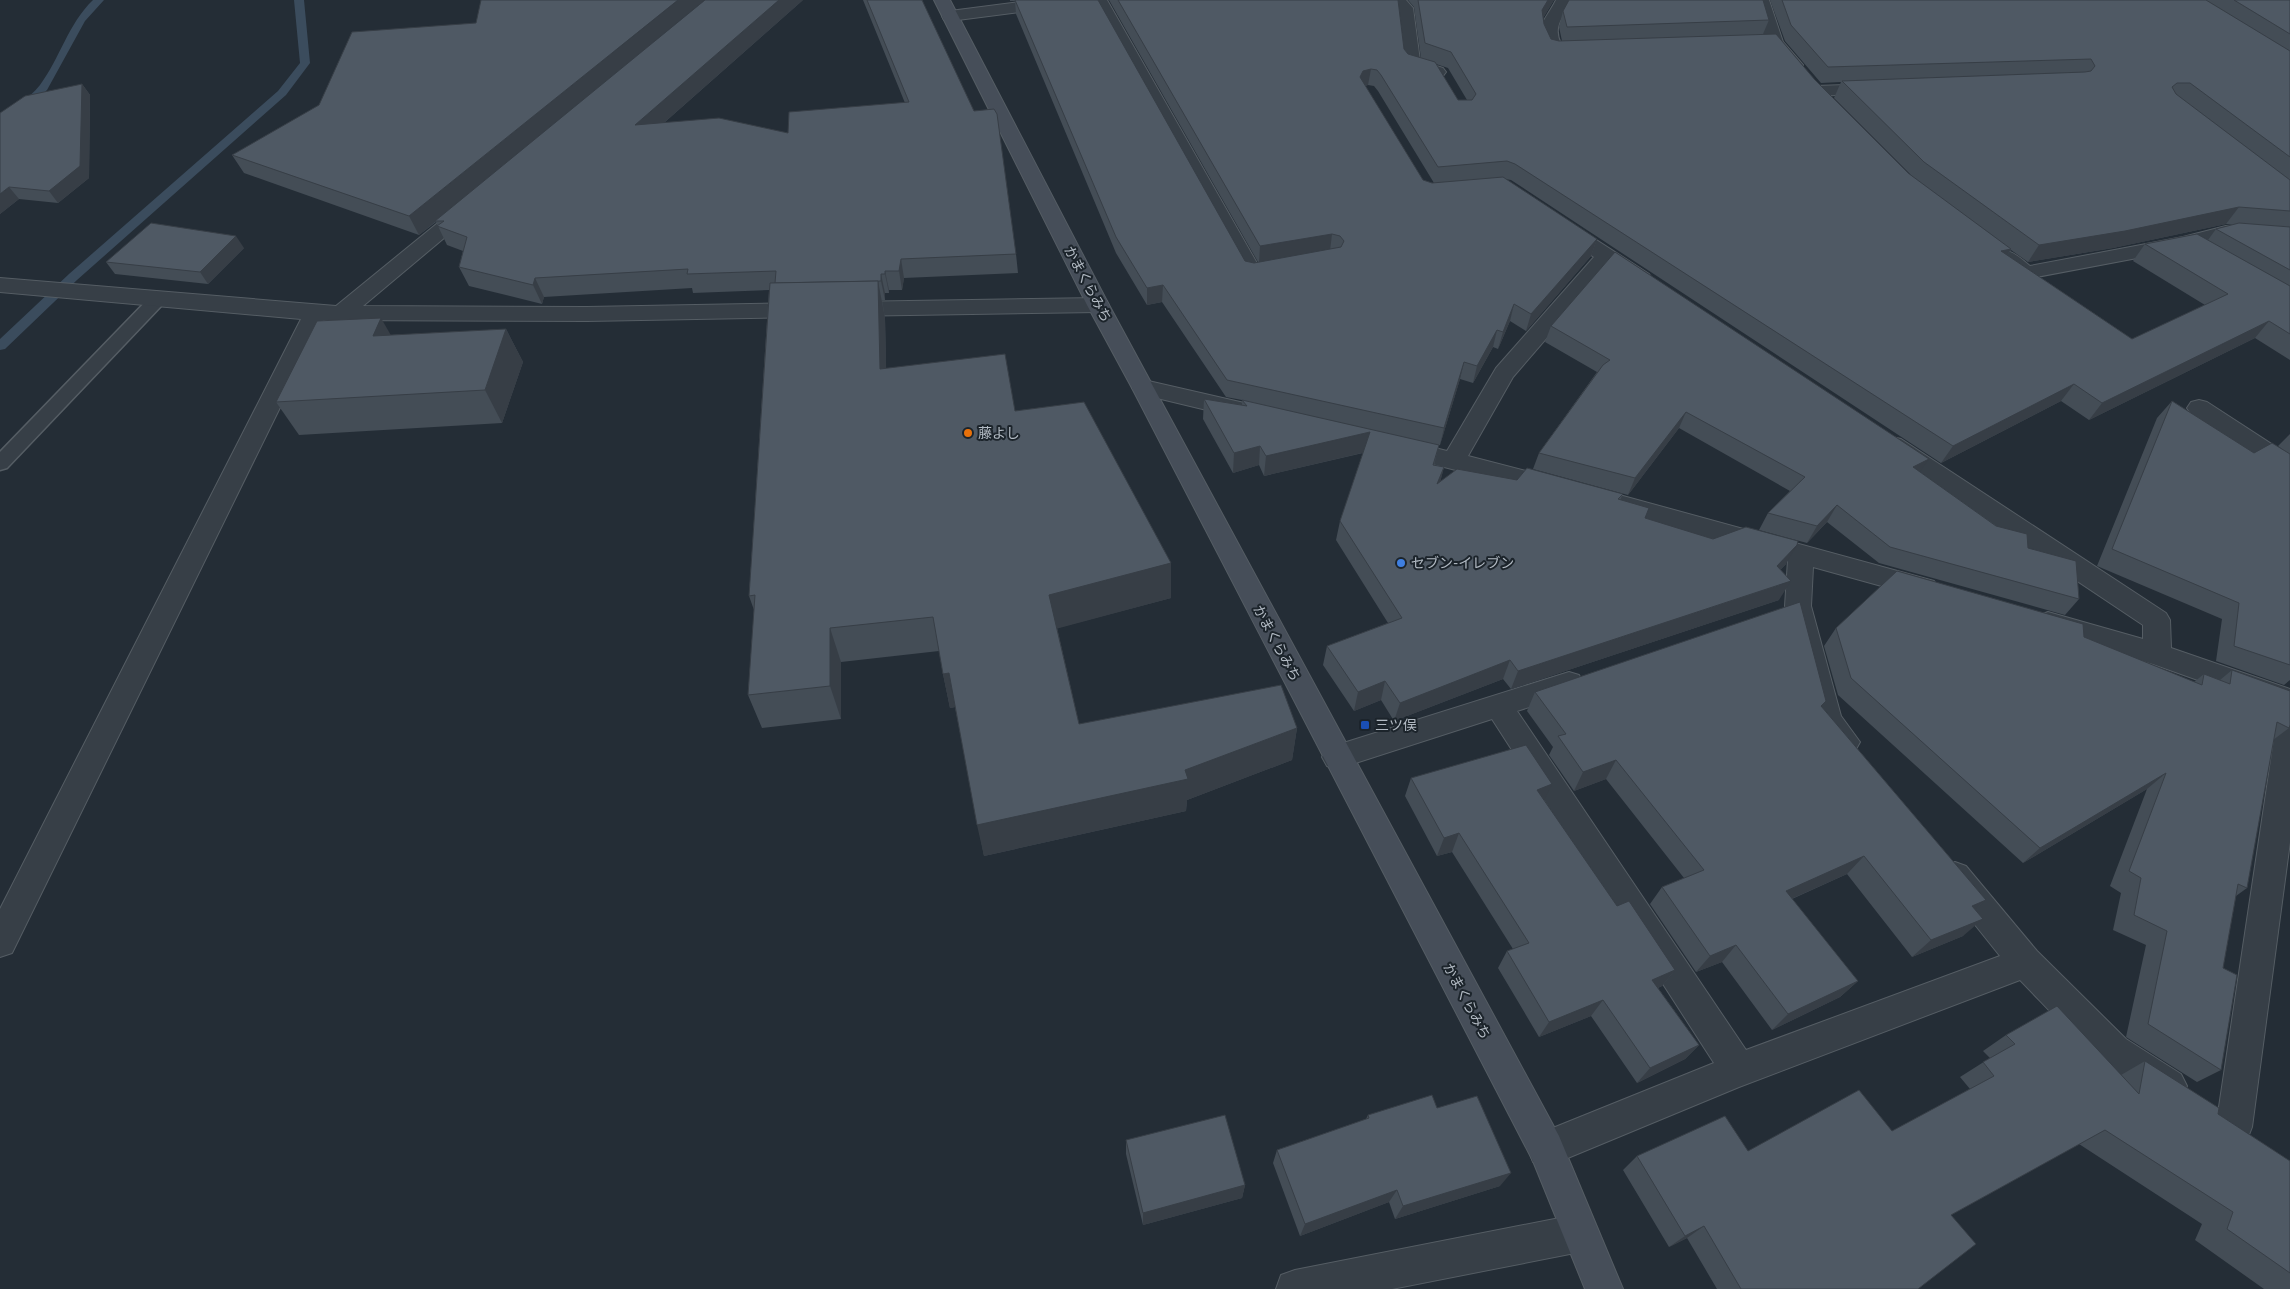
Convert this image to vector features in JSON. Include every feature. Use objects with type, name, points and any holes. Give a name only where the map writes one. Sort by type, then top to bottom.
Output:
[{"type":"main road","name":"かまくらみち","points":[[946,8],[1098,305],[1144,388],[1337,757],[1546,1149],[1604,1289]]},
{"type":"street","points":[[946,8],[1074,0]]},
{"type":"street","points":[[1099,0],[1252,272],[1291,266]]},
{"type":"street","points":[[1397,0],[1405,8],[1412,64],[1440,73],[1449,88]]},
{"type":"street","points":[[1564,0],[1560,10],[1549,21],[1547,35],[1555,50],[1593,48]]},
{"type":"street","points":[[1761,0],[1766,44],[1835,110]]},
{"type":"street","points":[[1815,90],[1890,89]]},
{"type":"street","points":[[344,311],[482,197]]},
{"type":"street","points":[[1550,218],[1663,294]]},
{"type":"street","points":[[1987,243],[2026,273],[2194,248],[2226,232],[2290,237]]},
{"type":"street","points":[[1454,459],[1504,373],[1606,256]]},
{"type":"street","points":[[0,285],[315,312],[586,314],[1098,305]]},
{"type":"street","points":[[0,942],[315,312]]},
{"type":"street","points":[[1144,388],[1261,414]]},
{"type":"street","points":[[2199,408],[2290,468]]},
{"type":"street","points":[[1877,435],[2156,620],[2156,654]]},
{"type":"street","points":[[1377,441],[1454,459],[1584,494],[1950,596]]},
{"type":"street","points":[[1801,553],[1784,611],[1828,721],[1865,766]]},
{"type":"street","points":[[2025,617],[2156,654],[2290,701]]},
{"type":"street","points":[[1337,757],[1499,707],[1593,675]]},
{"type":"street","points":[[1499,707],[1738,1070]]},
{"type":"street","points":[[1939,857],[2025,962],[2114,1051],[2224,1121],[2290,733]]},
{"type":"street","points":[[1546,1149],[1738,1070],[2025,962]]},
{"type":"street","points":[[1295,1289],[1580,1234]]},
{"type":"lane","points":[[0,463],[158,299]]},
{"type":"building","points":[[481,0],[678,0],[409,216],[232,155],[319,105],[352,32],[476,23]]},
{"type":"building","points":[[705,0],[779,0],[635,125],[719,118],[788,133],[789,112],[909,102],[867,0],[922,0],[974,111],[994,109],[997,114],[1016,254],[901,259],[899,271],[885,271],[885,274],[881,274],[881,281],[775,283],[776,271],[687,274],[688,269],[535,278],[533,285],[459,267],[467,237],[437,226],[444,221],[435,221]]},
{"type":"building","points":[[1015,0],[1098,0],[1245,261],[1254,263],[1341,247],[1344,241],[1340,236],[1332,234],[1260,246],[1118,0],[1398,0],[1404,49],[1408,54],[1435,62],[1458,100],[1472,100],[1476,94],[1451,52],[1425,43],[1418,0],[1548,0],[1542,10],[1544,24],[1551,39],[1559,41],[1776,34],[1815,80],[1908,173],[2011,249],[2001,251],[2132,339],[2228,294],[2145,244],[2197,234],[2290,286],[2290,334],[2269,321],[2102,403],[2074,384],[1953,446],[1515,164],[1507,161],[1438,167],[1381,75],[1377,70],[1371,69],[1363,71],[1360,77],[1423,180],[1432,183],[1503,177],[1597,239],[1531,314],[1514,304],[1503,332],[1497,330],[1477,366],[1464,362],[1444,428],[1227,380],[1163,285],[1147,288],[1116,237]]},
{"type":"building","points":[[1569,0],[1763,0],[1769,20],[1567,27],[1563,11]]},
{"type":"building","points":[[1782,0],[2206,0],[2290,51],[2290,157],[2190,83],[2177,83],[2172,87],[2176,94],[2290,180],[2290,211],[2239,207],[2125,231],[2039,245],[1924,162],[1842,81],[2085,72],[2091,71],[2095,66],[2091,59],[1828,67],[1791,25]]},
{"type":"building","points":[[2234,0],[2290,0],[2290,34]]},
{"type":"building","points":[[82,84],[80,166],[49,191],[9,187],[0,194],[0,113],[25,96]]},
{"type":"building","points":[[151,223],[236,236],[200,272],[106,262]]},
{"type":"building","points":[[2239,223],[2290,227],[2290,270],[2216,229]]},
{"type":"building","points":[[1615,252],[1929,459],[1913,467],[1996,526],[2027,534],[2028,548],[2076,561],[2079,599],[1890,547],[1837,505],[1817,526],[1768,513],[1805,477],[1686,412],[1635,478],[1539,453],[1603,365],[1610,360],[1551,326]]},
{"type":"building","points":[[878,281],[880,369],[1005,354],[1015,411],[1084,402],[1171,563],[1049,595],[1079,724],[1281,685],[1297,728],[1185,770],[1188,779],[977,825],[949,673],[943,674],[933,617],[830,628],[830,686],[748,695],[755,595],[749,596],[770,283]]},
{"type":"building","points":[[381,318],[373,336],[506,329],[485,390],[276,402],[317,321]]},
{"type":"building","points":[[1204,399],[1247,406],[1242,400],[1439,445],[1433,465],[1444,467],[1437,484],[1457,469],[1517,480],[1527,468],[1623,494],[1618,499],[1649,508],[1645,518],[1713,539],[1746,527],[1798,541],[1797,545],[1777,566],[1791,581],[1518,671],[1510,660],[1400,703],[1385,681],[1358,692],[1327,646],[1402,618],[1340,521],[1370,432],[1266,456],[1260,446],[1234,453]]},
{"type":"building","points":[[2172,401],[2254,453],[2272,443],[2290,454],[2290,665],[2234,646],[2239,603],[2112,549]]},
{"type":"building","points":[[1897,571],[2083,624],[2084,637],[2202,685],[2204,674],[2230,684],[2232,670],[2290,691],[2290,725],[2289,728],[2277,722],[2247,888],[2238,884],[2223,968],[2237,975],[2221,1070],[2148,1024],[2167,931],[2134,915],[2141,878],[2129,871],[2166,773],[2040,848],[1851,678],[1836,628]]},
{"type":"building","points":[[1800,602],[1826,701],[1821,706],[1986,900],[1972,906],[1983,919],[1931,940],[1864,856],[1786,891],[1858,981],[1788,1014],[1736,945],[1710,956],[1662,887],[1704,870],[1616,760],[1583,772],[1558,736],[1566,734],[1535,692]]},
{"type":"building","points":[[1526,745],[1552,784],[1537,790],[1617,906],[1629,901],[1675,970],[1652,980],[1699,1045],[1650,1068],[1603,1000],[1549,1022],[1507,951],[1529,943],[1459,833],[1444,838],[1411,778]]},
{"type":"building","points":[[2057,1006],[2139,1094],[2145,1061],[2219,1108],[2218,1114],[2290,1161],[2290,1273],[2227,1229],[2233,1212],[2105,1130],[1951,1215],[1976,1244],[1918,1289],[1741,1289],[1704,1226],[1685,1236],[1637,1156],[1725,1116],[1748,1151],[1859,1090],[1892,1131],[1994,1076],[1983,1062],[2015,1044],[2006,1035]]},
{"type":"building","points":[[1432,1095],[1437,1108],[1477,1096],[1511,1173],[1403,1206],[1397,1190],[1305,1224],[1277,1150],[1369,1118],[1368,1115]]},
{"type":"building","points":[[1225,1115],[1245,1185],[1143,1213],[1126,1140]]},
{"type":"waterway","points":[[0,121],[39,93],[57,66],[81,20],[99,0]]},
{"type":"waterway","points":[[0,346],[73,277],[282,93],[305,63],[299,0]]},
{"type":"place","name":"藤よし","points":[[968,433]]},
{"type":"place","name":"セブン-イレブン","points":[[1401,563]]},
{"type":"place","name":"三ツ俣","points":[[1365,725]]}]
